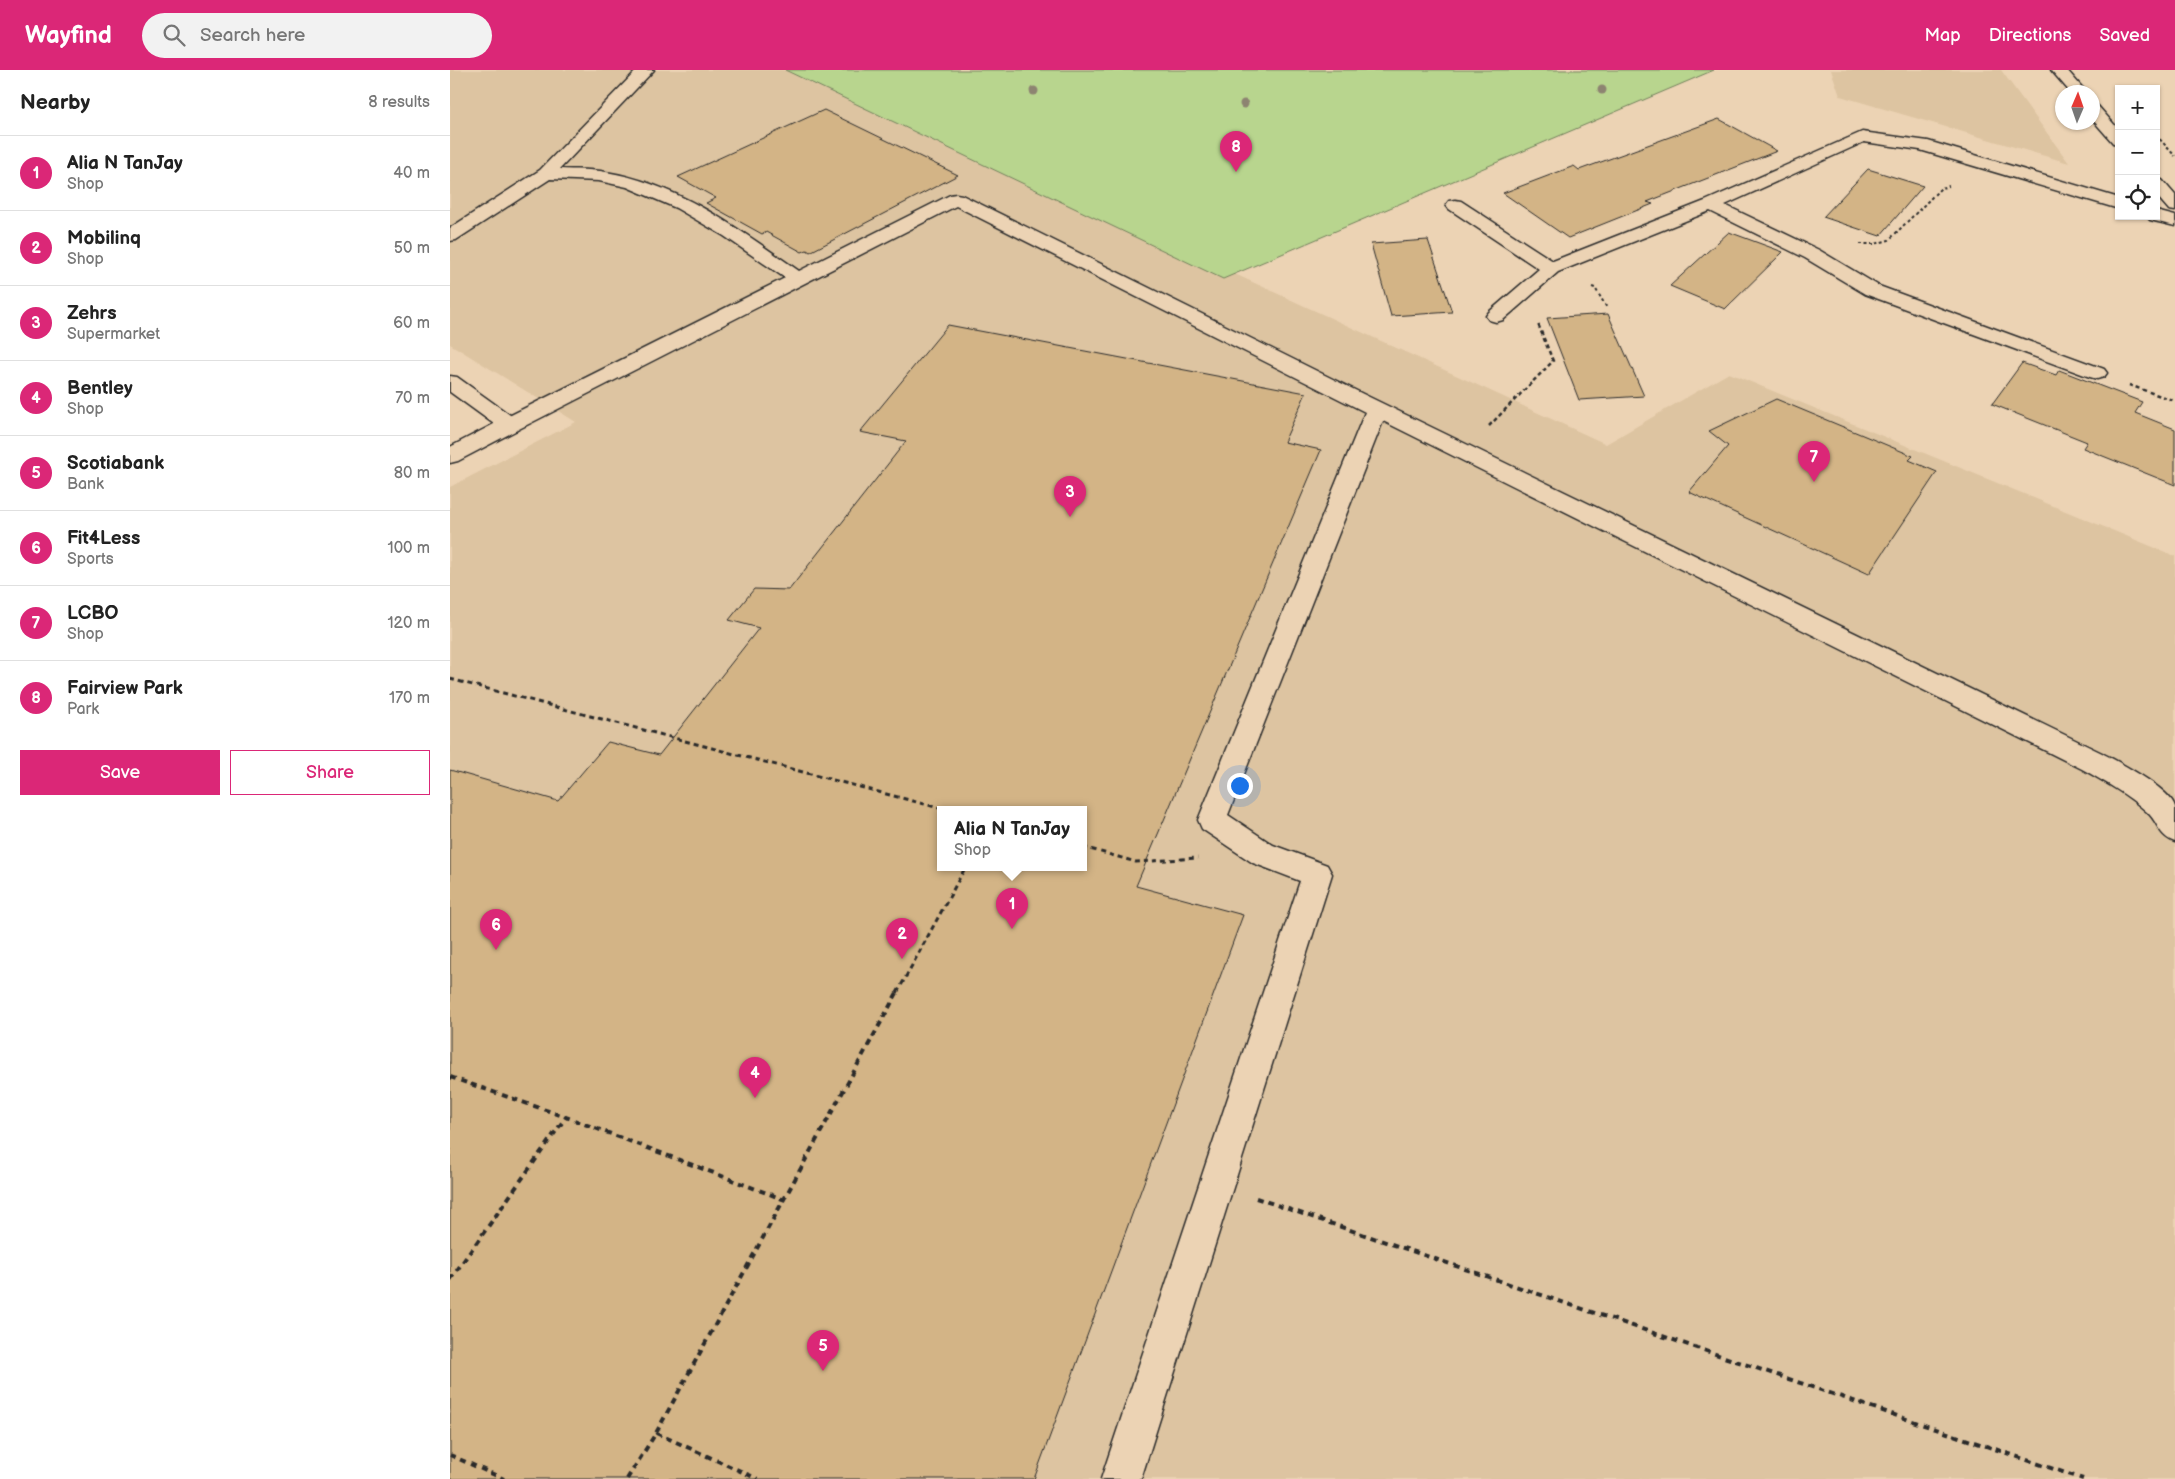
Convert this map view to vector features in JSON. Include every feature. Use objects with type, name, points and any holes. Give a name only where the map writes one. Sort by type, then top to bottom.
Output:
[{"type":"main road","points":[[450,236],[546,174],[646,70]]},
{"type":"main road","points":[[2059,70],[2072,85]]},
{"type":"main road","points":[[2100,118],[2115,135]]},
{"type":"main road","points":[[1496,316],[1550,268],[1711,205],[1862,137],[1922,145],[2115,203]]},
{"type":"main road","points":[[546,174],[607,177],[669,196],[756,250],[798,279]]},
{"type":"main road","points":[[2160,189],[2175,206]]},
{"type":"main road","points":[[450,456],[956,199],[1463,452],[2092,761],[2133,784],[2159,806],[2175,830]]},
{"type":"main road","points":[[1455,205],[1550,268]]},
{"type":"main road","points":[[1711,205],[1798,247],[1872,290],[2097,373]]},
{"type":"main road","points":[[2160,217],[2175,221]]},
{"type":"main road","points":[[450,382],[509,426]]},
{"type":"main road","points":[[1121,1479],[1317,874],[1263,854],[1212,820],[1377,409]]},
{"type":"path","points":[[2160,139],[2175,156]]},
{"type":"path","points":[[1798,247],[1875,244],[1889,240],[1941,188],[2013,172]]},
{"type":"path","points":[[1463,452],[1553,361],[1525,290]]},
{"type":"path","points":[[2097,373],[2175,401]]},
{"type":"path","points":[[450,678],[937,807]]},
{"type":"path","points":[[1087,848],[1136,862],[1263,854]]},
{"type":"path","points":[[627,1479],[656,1433],[964,871]]},
{"type":"path","points":[[450,1077],[566,1117],[785,1200]]},
{"type":"path","points":[[450,1280],[566,1117]]},
{"type":"path","points":[[1216,1184],[2083,1479]]},
{"type":"path","points":[[656,1433],[758,1479]]},
{"type":"path","points":[[450,1455],[504,1479]]},
{"type":"shaded area","points":[[450,70],[789,70],[1606,444],[1729,373],[2175,556],[2175,1479],[450,1479],[450,487],[576,422],[450,344]]},
{"type":"shaded area","points":[[1831,70],[2001,70],[2069,163],[1840,96]]},
{"type":"green space","points":[[785,70],[1714,70],[1223,279]]},
{"type":"building","points":[[824,110],[958,175],[810,252],[807,250],[802,252],[766,232],[762,234],[706,203],[716,198],[678,177]]},
{"type":"building","points":[[1719,119],[1777,151],[1647,202],[1653,204],[1568,238],[1503,193],[1574,166],[1579,170]]},
{"type":"building","points":[[1868,169],[1923,186],[1880,236],[1823,217]]},
{"type":"building","points":[[1729,232],[1783,252],[1725,309],[1670,286]]},
{"type":"building","points":[[1428,240],[1452,312],[1391,316],[1371,244]]},
{"type":"building","points":[[1608,314],[1644,396],[1579,400],[1547,318]]},
{"type":"building","points":[[948,325],[1306,393],[1284,442],[1321,450],[1136,886],[1243,915],[1034,1479],[450,1479],[450,770],[558,801],[608,742],[659,755],[759,628],[729,620],[754,589],[789,590],[906,441],[860,432]]},
{"type":"building","points":[[2022,363],[2056,375],[2059,370],[2142,402],[2135,413],[2175,429],[2175,485],[2083,448],[2087,442],[1992,404]]},
{"type":"building","points":[[1776,399],[1913,456],[1909,460],[1937,472],[1869,574],[1689,492],[1728,446],[1709,431]]},
{"type":"place","name":"Fairview Park","points":[[1236,172]]},
{"type":"place","name":"LCBO","points":[[1814,482]]},
{"type":"place","name":"Zehrs","points":[[1070,517]]},
{"type":"place","name":"Alia N TanJay","points":[[1012,929]]},
{"type":"place","name":"Fit4Less","points":[[496,950]]},
{"type":"place","name":"Mobilinq","points":[[902,959]]},
{"type":"place","name":"Bentley","points":[[755,1098]]},
{"type":"place","name":"Scotiabank","points":[[823,1371]]}]
